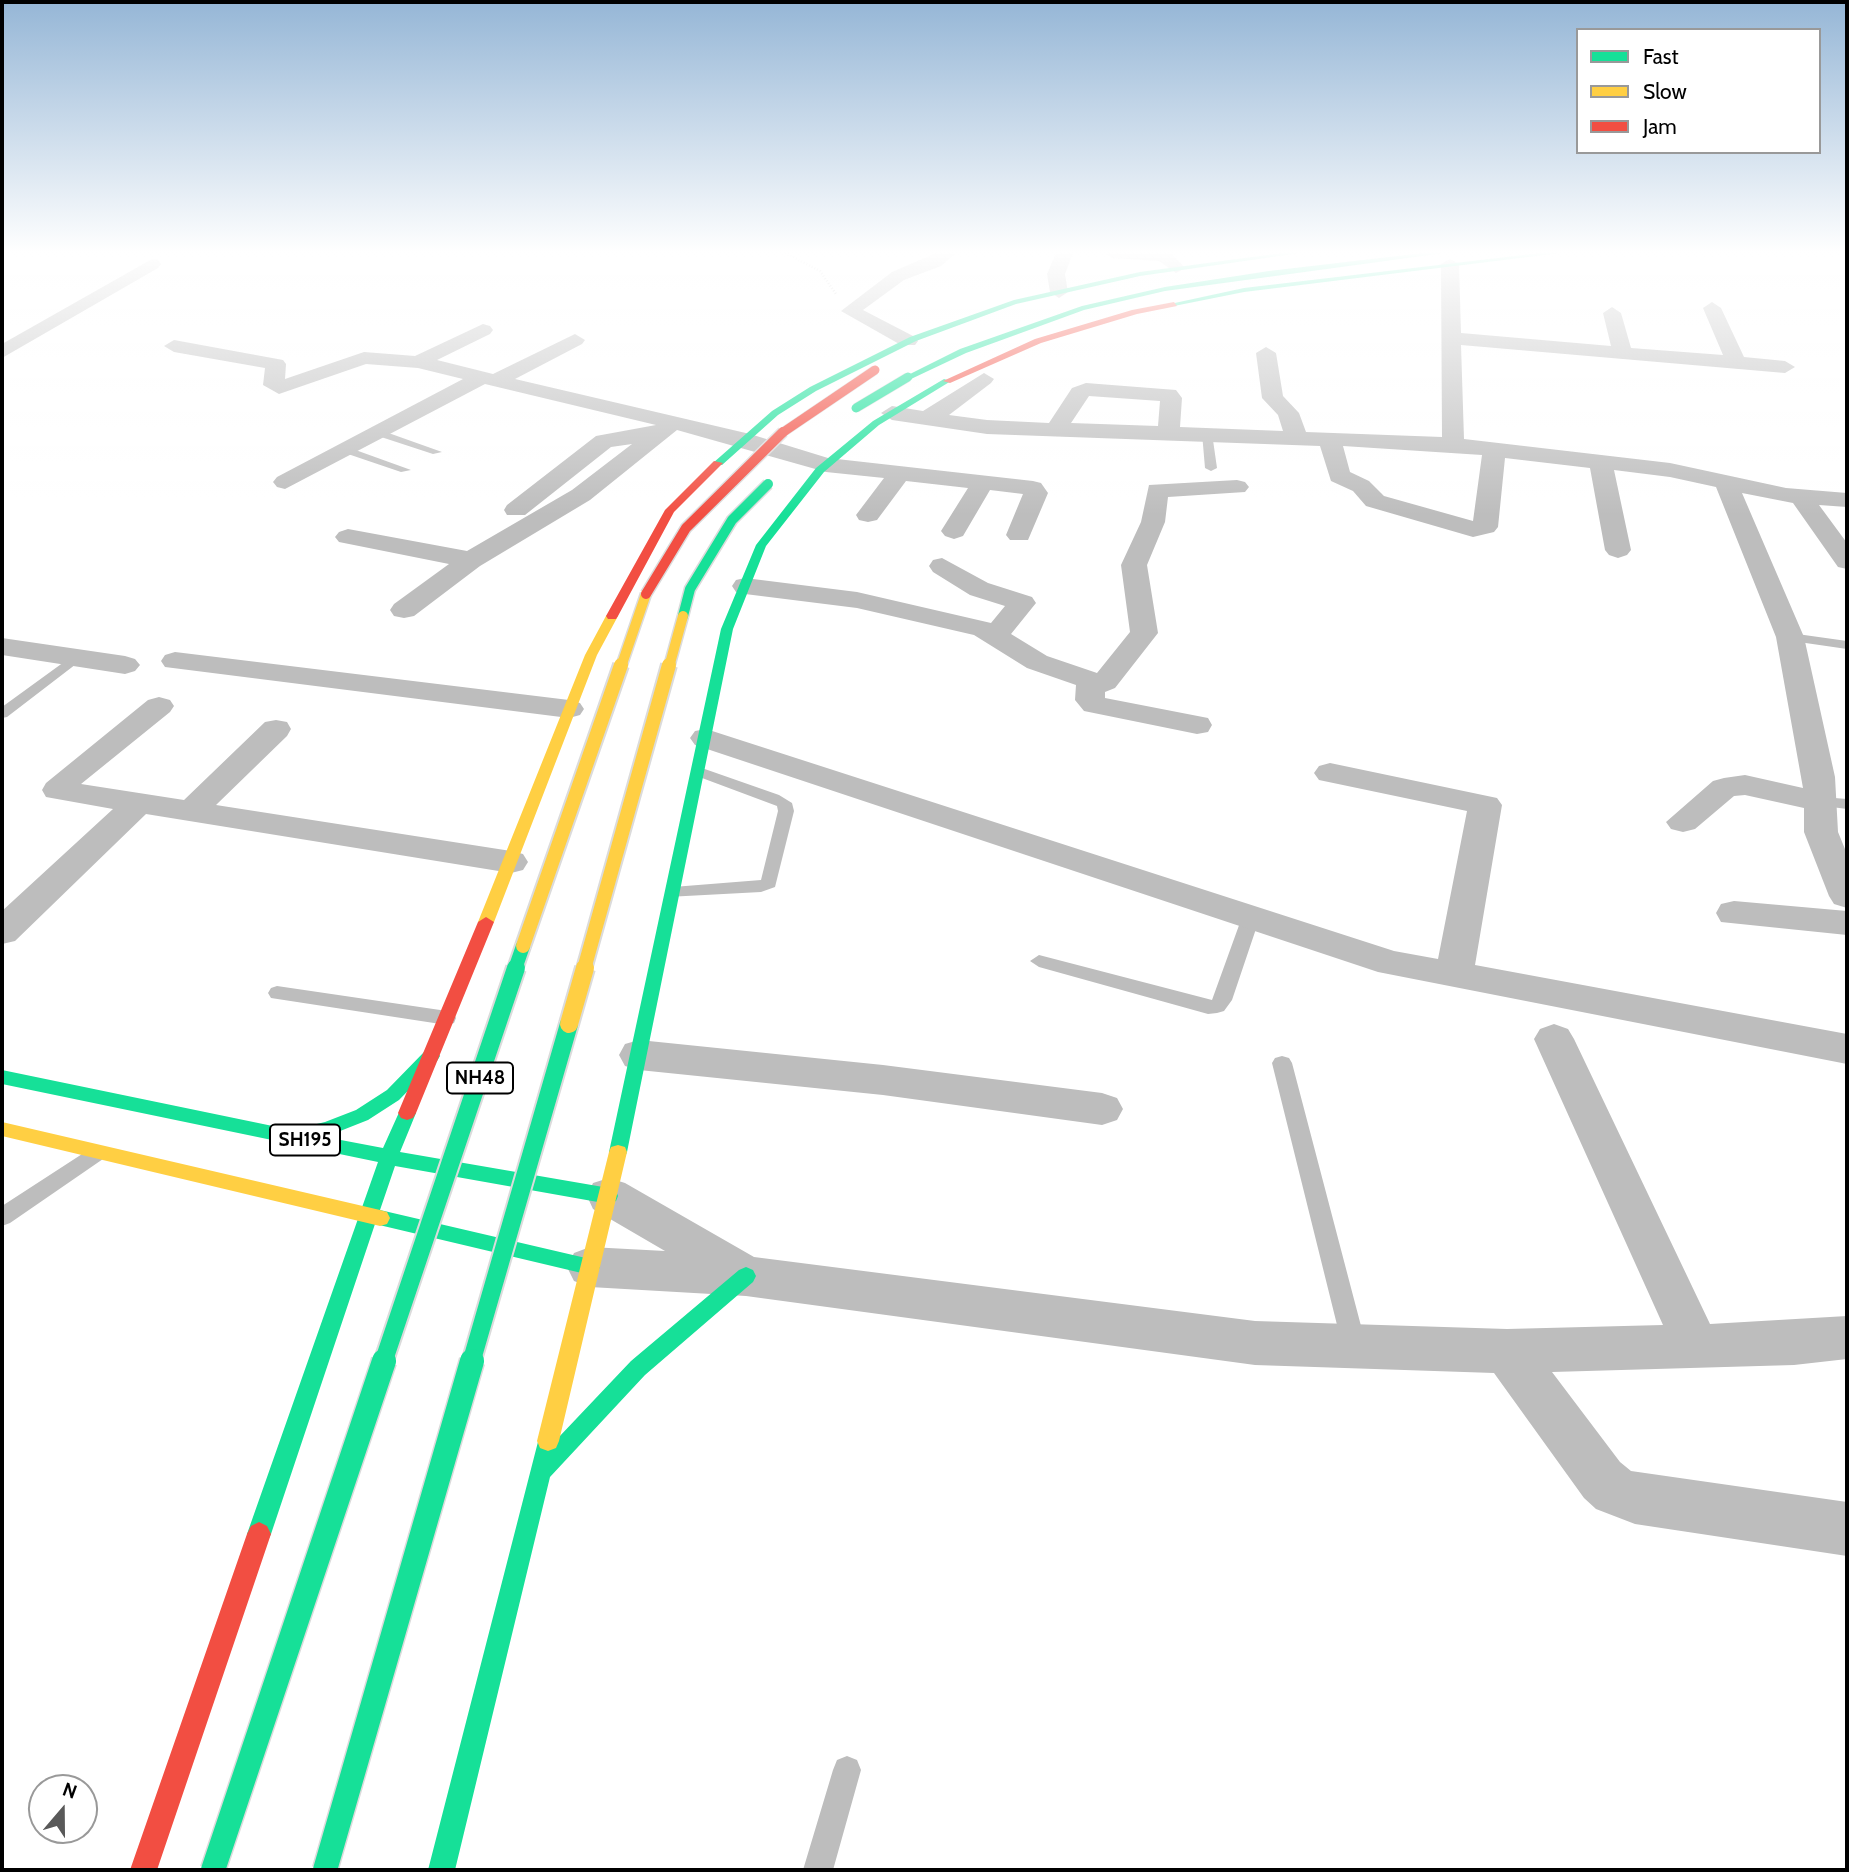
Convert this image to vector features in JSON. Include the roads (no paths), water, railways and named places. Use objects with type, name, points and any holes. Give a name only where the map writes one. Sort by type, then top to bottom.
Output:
[{"type":"main road","name":"NH48","points":[[213,1870],[538,902],[650,584],[686,528],[788,427],[875,370],[946,340]]},
{"type":"main road","points":[[839,421],[871,397],[908,377],[992,340]]},
{"type":"main road","points":[[441,1870],[609,1196],[727,629],[761,545],[830,462],[892,413],[954,377],[1040,340]]},
{"type":"main road","points":[[143,1870],[389,1157],[511,862],[591,655],[670,510],[746,436],[775,413],[813,389],[908,341]]},
{"type":"main road","points":[[325,1870],[625,829],[690,589],[732,520],[806,444]]},
{"type":"main road","points":[[289,1137],[328,1129],[362,1115],[393,1095],[431,1056]]},
{"type":"main road","name":"SH195","points":[[2,1077],[389,1157],[609,1196]]},
{"type":"main road","points":[[2,1129],[590,1267]]},
{"type":"main road","points":[[540,1473],[638,1368],[746,1276]]},
{"type":"street","points":[[2,352],[22,340]]},
{"type":"street","points":[[418,362],[462,340]]},
{"type":"street","points":[[285,482],[491,377],[574,340]]},
{"type":"street","points":[[1451,340],[1453,445]]},
{"type":"street","points":[[1478,340],[1785,367]]},
{"type":"street","points":[[1620,340],[1623,353]]},
{"type":"street","points":[[1726,340],[1736,363]]},
{"type":"street","points":[[174,346],[276,364],[274,385],[279,388],[364,358],[418,362],[491,377],[665,428],[746,436],[830,462],[1036,491],[1019,534]]},
{"type":"street","points":[[1266,353],[1273,398],[1288,413],[1296,436]]},
{"type":"street","points":[[927,418],[960,399],[984,379]]},
{"type":"street","points":[[1061,421],[1079,392],[1086,389],[1162,394],[1171,398],[1169,432]]},
{"type":"street","points":[[960,399],[986,403]]},
{"type":"street","points":[[1013,407],[1061,421],[1169,432],[1329,437],[1494,449],[1670,470],[1801,497],[1847,500]]},
{"type":"street","points":[[892,413],[988,427],[1061,421]]},
{"type":"street","points":[[516,510],[604,441],[665,428]]},
{"type":"street","points":[[404,610],[471,560],[581,495],[665,428]]},
{"type":"street","points":[[1329,437],[1339,476],[1361,486],[1375,501],[1473,529],[1485,527],[1494,449]]},
{"type":"street","points":[[1601,462],[1618,550]]},
{"type":"street","points":[[868,515],[900,473]]},
{"type":"street","points":[[954,531],[983,482]]},
{"type":"street","points":[[1726,482],[1790,637],[1811,733],[1830,794],[1821,832],[1847,896]]},
{"type":"street","points":[[745,586],[869,602],[982,629],[1037,662],[1091,682],[1105,682],[1144,633],[1134,565],[1148,533],[1157,490],[1237,487]]},
{"type":"street","points":[[1801,497],[1847,561]]},
{"type":"street","points":[[348,537],[471,560]]},
{"type":"street","points":[[942,566],[971,585],[1022,603],[995,635]]},
{"type":"street","points":[[2,646],[125,666]]},
{"type":"street","points":[[175,661],[569,709]]},
{"type":"street","points":[[1091,682],[1090,700],[1095,705],[1197,725]]},
{"type":"street","points":[[159,706],[62,782],[58,790],[511,862]]},
{"type":"street","points":[[190,812],[276,729]]},
{"type":"street","points":[[706,738],[1391,963],[1847,1049]]},
{"type":"street","points":[[1330,773],[1485,805],[1454,975]]},
{"type":"street","points":[[1683,822],[1724,788],[1745,785],[1830,794]]},
{"type":"street","points":[[2,932],[137,804]]},
{"type":"street","points":[[1734,913],[1847,923]]},
{"type":"street","points":[[1554,1039],[1696,1345]]},
{"type":"street","points":[[639,1055],[872,1079],[1102,1109]]},
{"type":"street","points":[[609,1196],[746,1276]]},
{"type":"street","points":[[590,1267],[746,1276],[1255,1343],[1507,1351],[1847,1338]]},
{"type":"street","points":[[1507,1351],[1602,1480],[1615,1490],[1635,1498],[1847,1529]]},
{"type":"lane","points":[[379,433],[437,452]]},
{"type":"lane","points":[[1207,433],[1211,468]]},
{"type":"lane","points":[[346,450],[405,470]]},
{"type":"lane","points":[[1790,637],[1847,645]]},
{"type":"lane","points":[[2,713],[75,658]]},
{"type":"lane","points":[[673,893],[761,886],[769,883],[784,824],[784,803],[699,772]]},
{"type":"lane","points":[[1039,961],[1208,1007],[1217,1006],[1223,1000],[1251,917]]},
{"type":"lane","points":[[278,993],[447,1018]]},
{"type":"lane","points":[[1282,1063],[1354,1345]]},
{"type":"lane","points":[[2,1217],[96,1153]]},
{"type":"lane","points":[[818,1870],[847,1770]]}]
